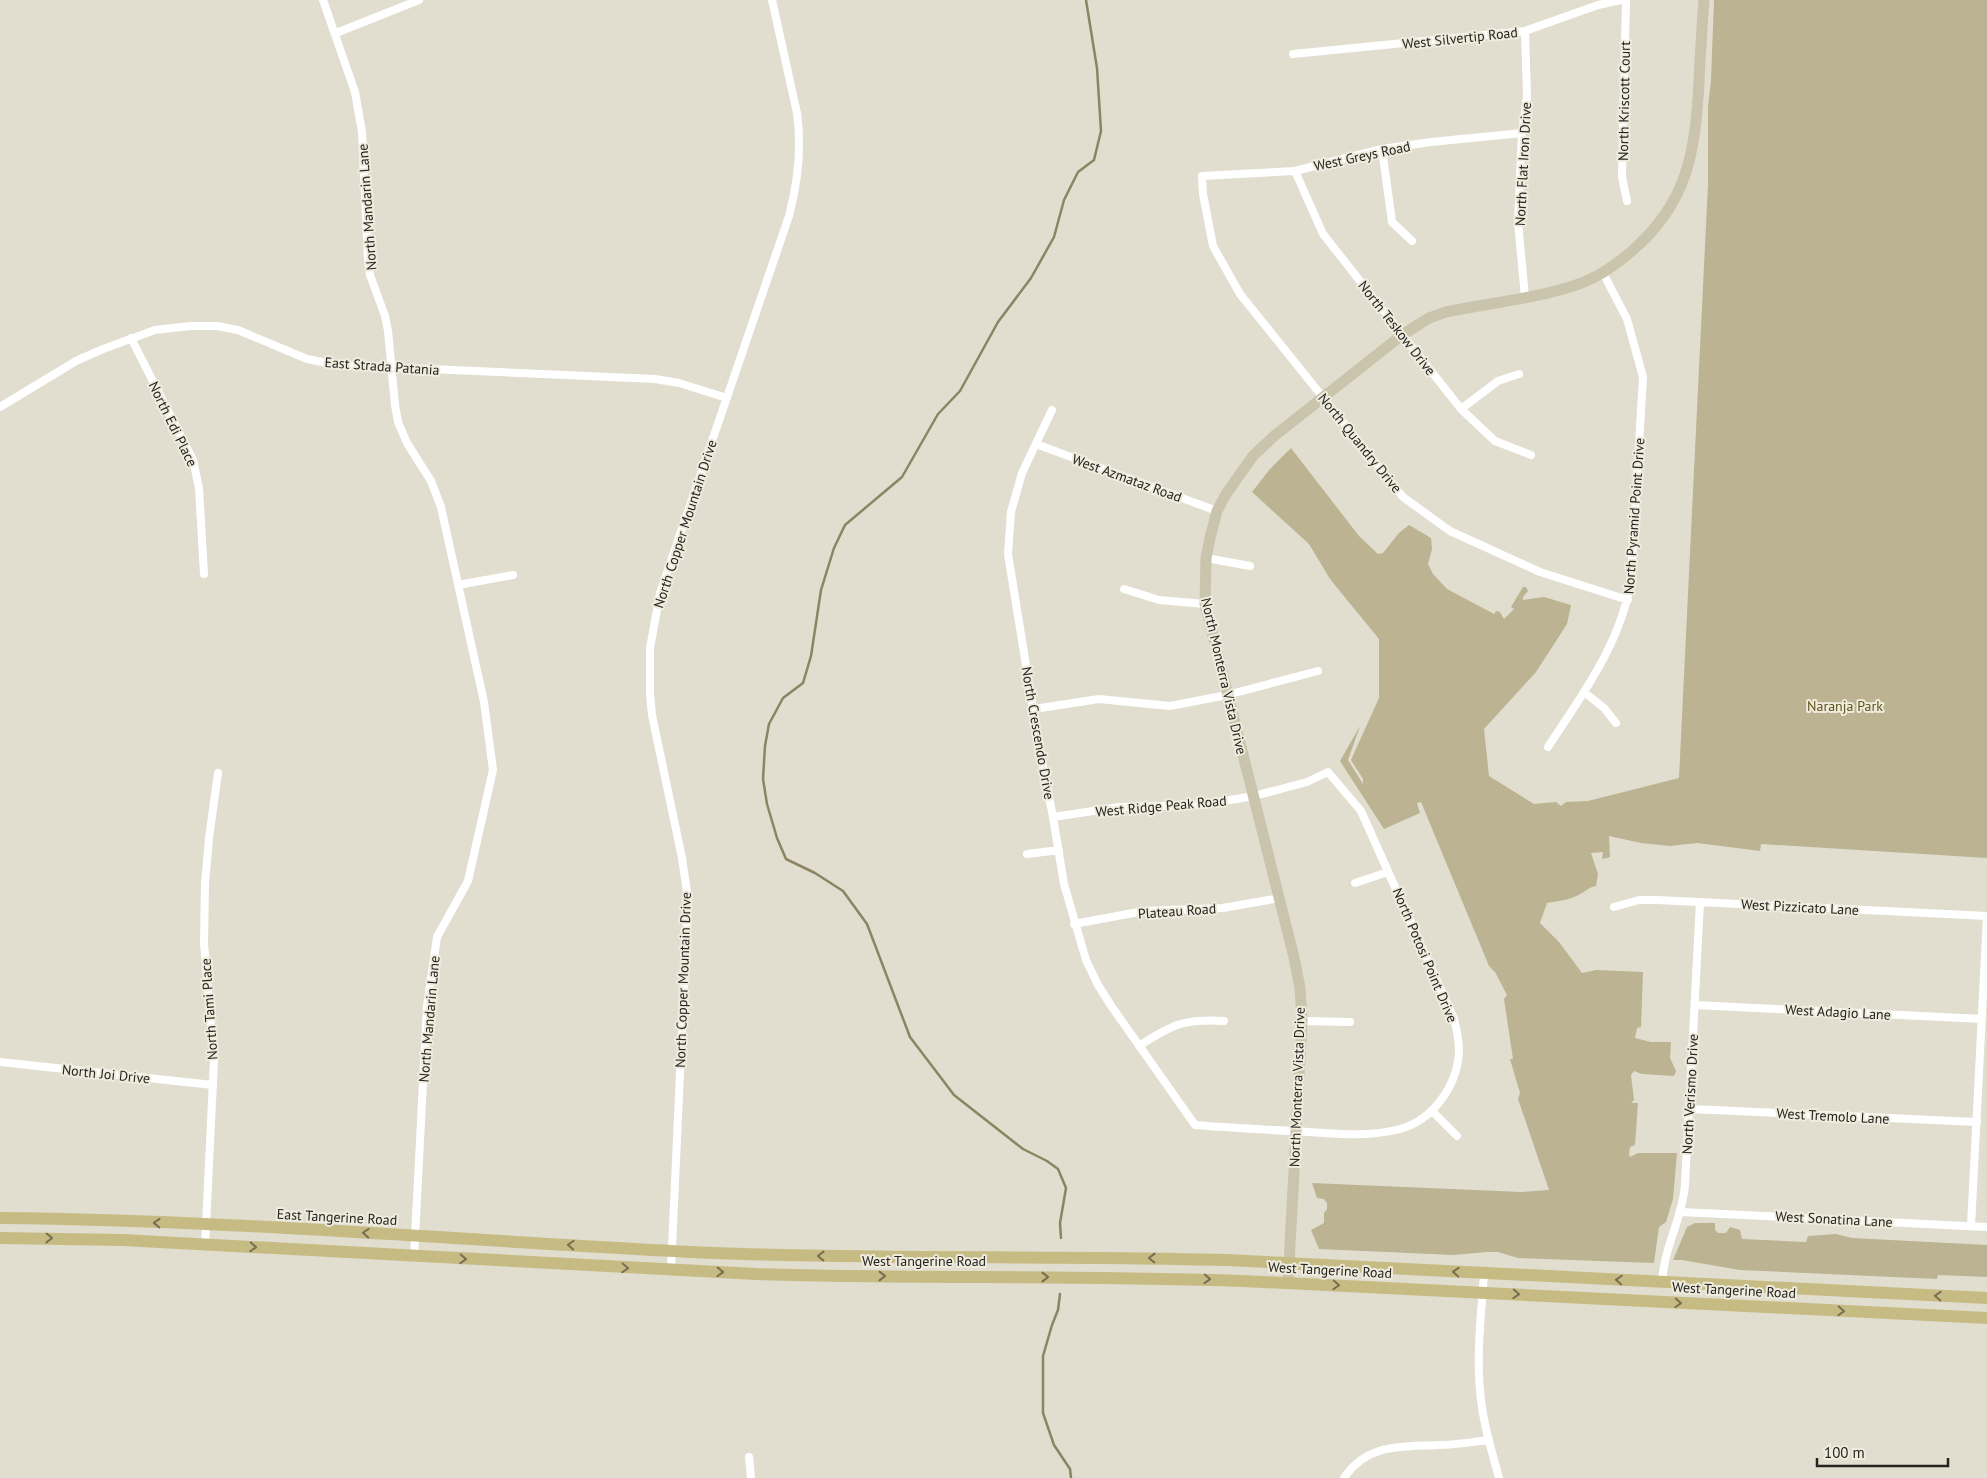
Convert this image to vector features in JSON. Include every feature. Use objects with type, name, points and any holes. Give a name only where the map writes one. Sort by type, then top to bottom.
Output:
[{"type":"main road","name":"East Tangerine Road","points":[[0,1218],[206,1225],[672,1250]]},
{"type":"main road","points":[[0,1238],[205,1244],[671,1270]]},
{"type":"main road","name":"West Tangerine Road","points":[[672,1250],[772,1255],[1126,1258],[1288,1263],[1987,1298]]},
{"type":"main road","name":"West Tangerine Road","points":[[671,1270],[818,1276],[1149,1278],[1288,1283],[1987,1318]]},
{"type":"street","name":"North Mandarin Lane","points":[[323,0],[355,92],[362,132],[370,275],[385,316],[398,422],[407,443],[425,470],[437,495],[484,702],[493,770],[468,881],[437,937],[430,977],[414,1256]]},
{"type":"street","points":[[336,33],[419,0]]},
{"type":"street","name":"North Copper Mountain Drive","points":[[671,1270],[688,900],[682,858],[652,714],[649,677],[650,648],[660,594],[789,216],[799,167],[797,113],[772,0]]},
{"type":"street","name":"West Silvertip Road","points":[[1293,54],[1525,31],[1598,5],[1621,0]]},
{"type":"street","name":"North Kriscott Court","points":[[1626,0],[1622,177],[1627,201]]},
{"type":"street","name":"North Monterra Vista Drive","points":[[1288,1283],[1302,1021],[1300,988],[1280,898],[1205,604],[1206,558],[1217,511],[1230,488],[1253,456],[1273,437],[1402,335],[1429,318],[1446,312],[1564,289],[1603,273],[1622,260],[1656,228],[1679,192],[1694,147],[1704,0]]},
{"type":"street","name":"North Flat Iron Drive","points":[[1525,31],[1527,96],[1522,134],[1518,222],[1525,297]]},
{"type":"street","name":"West Greys Road","points":[[1202,176],[1295,170],[1382,149],[1431,142],[1522,134]]},
{"type":"street","points":[[1382,149],[1392,222],[1412,241]]},
{"type":"street","name":"North Teskow Drive","points":[[1295,170],[1323,234],[1461,409],[1495,441],[1531,456]]},
{"type":"street","name":"North Quandry Drive","points":[[1202,176],[1203,194],[1213,246],[1240,294],[1403,497],[1450,531],[1540,572],[1628,600]]},
{"type":"street","name":"North Pyramid Point Drive","points":[[1548,747],[1584,692],[1617,633],[1628,600],[1636,506],[1643,377],[1627,319],[1603,273]]},
{"type":"street","name":"East Strada Patania","points":[[0,407],[76,362],[131,338],[169,327],[217,326],[238,330],[294,355],[316,362],[392,368],[655,380],[679,383],[727,398]]},
{"type":"street","name":"North Edi Place","points":[[131,338],[193,460],[199,488],[204,574]]},
{"type":"street","points":[[1461,409],[1498,381],[1519,374]]},
{"type":"street","name":"North Crescendo Drive","points":[[1052,410],[1022,472],[1013,504],[1008,554],[1039,746],[1064,884],[1074,924],[1086,960],[1098,985],[1139,1046]]},
{"type":"street","name":"West Azmataz Road","points":[[1036,444],[1217,511]]},
{"type":"street","points":[[1206,558],[1250,566]]},
{"type":"street","points":[[458,585],[513,575]]},
{"type":"street","points":[[1124,589],[1159,600],[1205,604]]},
{"type":"street","points":[[1034,709],[1099,699],[1170,706],[1227,695],[1318,671]]},
{"type":"street","points":[[1584,692],[1604,708],[1616,723]]},
{"type":"street","name":"West Ridge Peak Road","points":[[1053,817],[1120,807],[1200,805],[1254,796],[1307,782],[1328,772],[1361,810],[1388,872]]},
{"type":"street","name":"North Tami Place","points":[[205,1244],[213,1085],[213,1044],[204,927],[209,838],[218,773]]},
{"type":"street","points":[[1027,854],[1059,850]]},
{"type":"street","points":[[1355,883],[1388,872]]},
{"type":"street","name":"North Potosi Point Drive","points":[[1139,1046],[1195,1125],[1296,1132],[1377,1134],[1418,1122],[1432,1111],[1452,1082],[1459,1052],[1458,1037],[1454,1018],[1388,872]]},
{"type":"street","name":"Plateau Road","points":[[1074,924],[1144,911],[1223,908],[1280,898]]},
{"type":"street","name":"West Pizzicato Lane","points":[[1614,907],[1639,900],[1987,917]]},
{"type":"street","name":"North Verismo Drive","points":[[1662,1283],[1664,1257],[1681,1212],[1686,1185],[1700,902]]},
{"type":"street","points":[[1971,1226],[1987,917]]},
{"type":"street","name":"West Adagio Lane","points":[[1695,1005],[1982,1019]]},
{"type":"street","points":[[1139,1046],[1165,1029],[1186,1022],[1204,1020],[1224,1021]]},
{"type":"street","points":[[1302,1021],[1350,1022]]},
{"type":"street","name":"North Joi Drive","points":[[0,1062],[213,1085]]},
{"type":"street","name":"West Tremolo Lane","points":[[1690,1109],[1977,1122]]},
{"type":"street","points":[[1432,1111],[1457,1136]]},
{"type":"street","name":"West Sonatina Lane","points":[[1681,1212],[1987,1227]]},
{"type":"street","points":[[1484,1274],[1480,1388],[1484,1419],[1500,1478]]},
{"type":"street","points":[[1344,1478],[1359,1462],[1380,1450],[1397,1447],[1452,1445],[1489,1440]]},
{"type":"street","points":[[749,1457],[751,1478]]},
{"type":"green space","name":"Naranja Park","points":[[1714,0],[1987,0],[1987,858],[1761,844],[1760,851],[1697,843],[1670,846],[1641,843],[1609,836],[1610,857],[1602,859],[1603,852],[1591,853],[1598,874],[1596,886],[1574,897],[1547,903],[1540,923],[1559,942],[1582,973],[1596,970],[1643,972],[1641,1027],[1637,1028],[1635,1038],[1651,1042],[1671,1042],[1670,1058],[1676,1071],[1674,1076],[1642,1074],[1634,1071],[1631,1075],[1634,1100],[1631,1103],[1638,1103],[1635,1145],[1630,1147],[1630,1157],[1638,1153],[1677,1153],[1673,1199],[1666,1222],[1659,1227],[1654,1263],[1518,1258],[1498,1252],[1453,1255],[1319,1249],[1311,1230],[1324,1223],[1327,1203],[1324,1199],[1317,1198],[1312,1183],[1521,1192],[1549,1190],[1518,1099],[1520,1093],[1510,1059],[1513,1059],[1504,999],[1507,995],[1495,972],[1489,966],[1421,802],[1417,803],[1420,813],[1384,829],[1340,761],[1360,726],[1348,760],[1363,784],[1363,779],[1351,760],[1379,698],[1379,639],[1330,579],[1309,544],[1252,492],[1270,469],[1291,448],[1359,536],[1378,554],[1383,553],[1399,533],[1409,525],[1431,538],[1432,549],[1428,564],[1433,574],[1447,589],[1494,614],[1496,611],[1500,612],[1504,619],[1514,609],[1511,607],[1523,587],[1526,587],[1528,591],[1523,600],[1544,597],[1571,605],[1567,624],[1536,672],[1484,729],[1489,776],[1534,804],[1556,802],[1561,806],[1566,802],[1588,801],[1679,778],[1708,184],[1708,107]]},
{"type":"green space","points":[[1695,1223],[1715,1223],[1715,1230],[1718,1233],[1726,1233],[1730,1227],[1740,1230],[1742,1239],[1806,1242],[1808,1236],[1836,1234],[1852,1238],[1987,1245],[1987,1277],[1938,1275],[1937,1279],[1740,1270],[1673,1260],[1687,1227]]},
{"type":"waterway","points":[[1061,1238],[1060,1223],[1066,1188],[1058,1169],[1023,1149],[954,1095],[910,1037],[867,924],[843,891],[815,873],[786,859],[777,838],[767,804],[763,779],[765,746],[769,724],[783,698],[803,683],[811,656],[821,590],[834,548],[845,525],[902,477],[938,414],[960,391],[998,322],[1031,278],[1054,237],[1064,200],[1078,172],[1094,160],[1101,131],[1097,68],[1086,0]]},
{"type":"waterway","points":[[1060,1294],[1058,1310],[1043,1356],[1043,1413],[1054,1445],[1070,1469],[1071,1478]]}]
